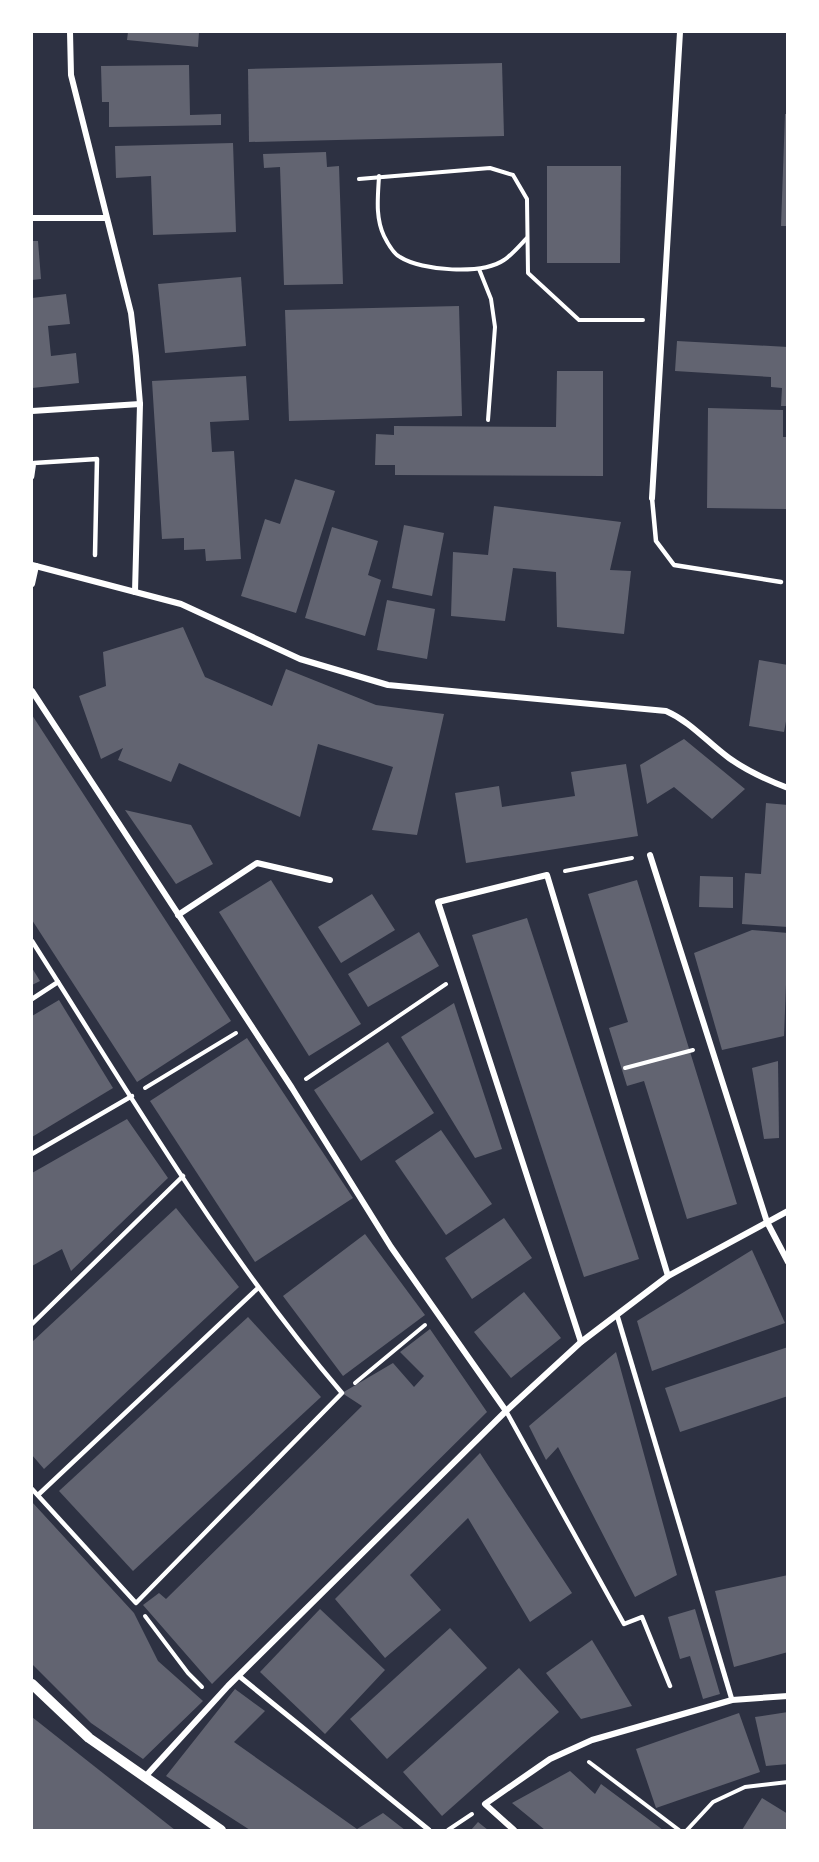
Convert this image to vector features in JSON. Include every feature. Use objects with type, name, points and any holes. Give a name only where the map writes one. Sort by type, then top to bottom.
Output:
[{"type":"street","points":[[70,32],[71,75],[131,313],[140,404],[135,592]]},
{"type":"street","points":[[652,498],[680,32]]},
{"type":"street","points":[[32,218],[106,218]]},
{"type":"street","points":[[32,411],[140,404]]},
{"type":"street","points":[[32,584],[34,565],[181,604],[300,659],[388,685],[666,711],[684,719],[729,758],[760,778],[788,788]]},
{"type":"street","points":[[32,691],[292,1088],[392,1247],[506,1411]]},
{"type":"street","points":[[650,855],[767,1222],[788,1262]]},
{"type":"street","points":[[178,915],[257,863],[330,880]]},
{"type":"street","points":[[581,1342],[438,902],[547,874],[668,1276]]},
{"type":"street","points":[[144,1778],[238,1676],[506,1411],[581,1342],[668,1276],[788,1210]]},
{"type":"street","points":[[617,1315],[732,1700]]},
{"type":"street","points":[[238,1676],[429,1830]]},
{"type":"street","points":[[32,1684],[89,1738],[221,1830]]},
{"type":"street","points":[[514,1830],[485,1804],[550,1759],[630,1728],[732,1700],[788,1696]]},
{"type":"lane","points":[[32,477],[34,463],[97,459],[95,555]]},
{"type":"lane","points":[[652,498],[656,542],[674,565],[781,582]]},
{"type":"lane","points":[[32,941],[258,1288],[342,1393],[136,1603],[32,1489]]},
{"type":"lane","points":[[32,999],[58,982]]},
{"type":"lane","points":[[32,1154],[132,1096]]},
{"type":"lane","points":[[32,1324],[183,1176]]},
{"type":"lane","points":[[38,1496],[258,1288]]},
{"type":"lane","points":[[506,1411],[624,1624],[642,1617],[670,1686]]},
{"type":"path","points":[[358,178],[490,168],[513,175],[527,199],[528,273],[579,320],[663,320]]},
{"type":"path","points":[[379,176],[377,216],[384,236],[399,257],[415,263],[448,269],[479,269],[503,261],[527,238]]},
{"type":"path","points":[[479,269],[491,298],[495,327],[488,420]]},
{"type":"path","points":[[547,874],[650,855]]},
{"type":"path","points":[[292,1088],[462,973]]},
{"type":"path","points":[[132,1096],[250,1025]]},
{"type":"path","points":[[606,1073],[711,1045]]},
{"type":"path","points":[[342,1393],[440,1313]]},
{"type":"path","points":[[136,1603],[188,1673],[216,1699]]},
{"type":"path","points":[[572,1749],[679,1830]]},
{"type":"path","points":[[687,1830],[713,1802],[745,1787],[788,1782]]},
{"type":"path","points":[[448,1830],[485,1804]]},
{"type":"building","points":[[128,32],[199,32],[198,47],[127,40]]},
{"type":"building","points":[[502,63],[504,136],[249,142],[248,69]]},
{"type":"building","points":[[189,65],[190,115],[221,114],[221,125],[109,127],[109,102],[102,102],[101,66]]},
{"type":"building","points":[[785,114],[788,114],[788,226],[781,226]]},
{"type":"building","points":[[233,143],[236,232],[153,235],[151,176],[116,178],[115,146]]},
{"type":"building","points":[[326,152],[327,167],[339,166],[343,284],[284,285],[280,167],[264,168],[263,154]]},
{"type":"building","points":[[547,166],[621,166],[620,263],[547,263]]},
{"type":"building","points":[[32,241],[38,241],[41,279],[32,280]]},
{"type":"building","points":[[241,277],[246,346],[165,353],[158,284]]},
{"type":"building","points":[[66,294],[70,324],[48,326],[51,356],[76,353],[79,383],[32,388],[32,298]]},
{"type":"building","points":[[459,306],[462,416],[289,421],[285,310]]},
{"type":"building","points":[[677,341],[788,347],[788,406],[781,406],[782,388],[771,387],[771,377],[675,371]]},
{"type":"building","points":[[557,371],[603,371],[603,476],[395,475],[395,465],[375,465],[376,434],[394,435],[394,426],[556,427]]},
{"type":"building","points":[[246,376],[249,420],[210,422],[212,452],[234,451],[241,559],[206,561],[205,549],[184,550],[184,538],[162,539],[152,381]]},
{"type":"building","points":[[708,408],[783,410],[783,437],[788,437],[788,509],[707,508]]},
{"type":"building","points":[[295,479],[335,491],[296,613],[241,596],[265,519],[280,524]]},
{"type":"building","points":[[494,506],[621,522],[610,570],[631,571],[624,634],[557,627],[556,572],[513,568],[505,621],[451,616],[453,552],[488,555]]},
{"type":"building","points":[[404,525],[444,533],[432,596],[392,588]]},
{"type":"building","points":[[332,527],[378,541],[368,575],[381,580],[365,636],[305,618]]},
{"type":"building","points":[[387,600],[435,609],[427,659],[377,650]]},
{"type":"building","points":[[183,627],[205,677],[272,706],[286,669],[376,705],[444,714],[417,835],[372,830],[393,767],[318,744],[300,817],[179,763],[171,782],[118,760],[123,748],[101,759],[79,696],[106,686],[103,652]]},
{"type":"building","points":[[759,660],[788,665],[788,711],[784,732],[749,726]]},
{"type":"building","points":[[32,715],[231,1021],[137,1082],[32,920]]},
{"type":"building","points":[[684,739],[745,789],[712,819],[674,787],[647,804],[640,765]]},
{"type":"building","points":[[626,764],[638,836],[466,863],[455,793],[499,786],[502,807],[575,796],[571,772]]},
{"type":"building","points":[[766,803],[788,805],[788,927],[742,924],[745,873],[761,874]]},
{"type":"building","points":[[125,810],[191,825],[213,864],[176,884]]},
{"type":"building","points":[[700,876],[733,877],[733,908],[699,907]]},
{"type":"building","points":[[271,880],[361,1024],[309,1056],[219,912]]},
{"type":"building","points":[[637,880],[737,1204],[687,1219],[644,1081],[627,1086],[609,1028],[628,1022],[588,894]]},
{"type":"building","points":[[372,894],[395,930],[341,963],[318,927]]},
{"type":"building","points":[[527,918],[639,1259],[584,1277],[472,935]]},
{"type":"building","points":[[752,930],[788,933],[784,1036],[722,1050],[694,953]]},
{"type":"building","points":[[419,932],[439,966],[368,1007],[348,974]]},
{"type":"building","points":[[32,968],[40,981],[32,985]]},
{"type":"building","points":[[59,1000],[113,1088],[32,1137],[32,1016]]},
{"type":"building","points":[[454,1003],[502,1149],[475,1158],[401,1037]]},
{"type":"building","points":[[247,1038],[353,1198],[255,1262],[150,1101]]},
{"type":"building","points":[[388,1042],[434,1113],[361,1161],[314,1090]]},
{"type":"building","points":[[778,1061],[779,1138],[764,1139],[752,1068]]},
{"type":"building","points":[[127,1119],[168,1178],[71,1271],[62,1249],[32,1266],[32,1173]]},
{"type":"building","points":[[441,1130],[492,1204],[446,1235],[395,1161]]},
{"type":"building","points":[[176,1208],[239,1287],[44,1469],[32,1455],[32,1342]]},
{"type":"building","points":[[504,1218],[532,1258],[472,1299],[445,1258]]},
{"type":"building","points":[[365,1234],[425,1315],[343,1376],[283,1296]]},
{"type":"building","points":[[752,1250],[785,1323],[652,1371],[637,1321]]},
{"type":"building","points":[[524,1292],[561,1338],[511,1378],[474,1332]]},
{"type":"building","points":[[248,1317],[321,1397],[133,1571],[59,1491]]},
{"type":"building","points":[[430,1329],[487,1412],[212,1684],[143,1605],[159,1593],[166,1599],[362,1406],[342,1393],[393,1363],[414,1387],[424,1376],[400,1352]]},
{"type":"building","points":[[788,1347],[788,1396],[680,1432],[665,1388]]},
{"type":"building","points":[[616,1352],[677,1575],[635,1597],[558,1447],[546,1460],[529,1426]]},
{"type":"building","points":[[480,1453],[572,1593],[530,1622],[468,1518],[410,1575],[441,1610],[385,1658],[335,1599]]},
{"type":"building","points":[[32,1502],[134,1613],[158,1661],[203,1701],[143,1759],[91,1723],[32,1664]]},
{"type":"building","points":[[788,1575],[788,1652],[734,1667],[715,1591]]},
{"type":"building","points":[[320,1609],[385,1670],[325,1734],[260,1672]]},
{"type":"building","points":[[695,1609],[720,1694],[703,1699],[690,1656],[680,1659],[668,1617]]},
{"type":"building","points":[[450,1628],[487,1668],[387,1759],[350,1719]]},
{"type":"building","points":[[592,1640],[632,1706],[581,1719],[546,1673]]},
{"type":"building","points":[[519,1668],[559,1712],[442,1816],[403,1772]]},
{"type":"building","points":[[235,1689],[265,1711],[234,1742],[357,1829],[383,1813],[405,1830],[250,1830],[166,1776]]},
{"type":"building","points":[[788,1712],[788,1764],[766,1766],[755,1717]]},
{"type":"building","points":[[739,1713],[760,1772],[656,1808],[636,1749]]},
{"type":"building","points":[[32,1717],[175,1830],[32,1830]]},
{"type":"building","points":[[570,1771],[595,1794],[601,1784],[663,1830],[545,1830],[512,1803]]},
{"type":"building","points":[[762,1798],[788,1814],[787,1830],[742,1830]]},
{"type":"building","points":[[478,1822],[488,1830],[471,1830]]}]
